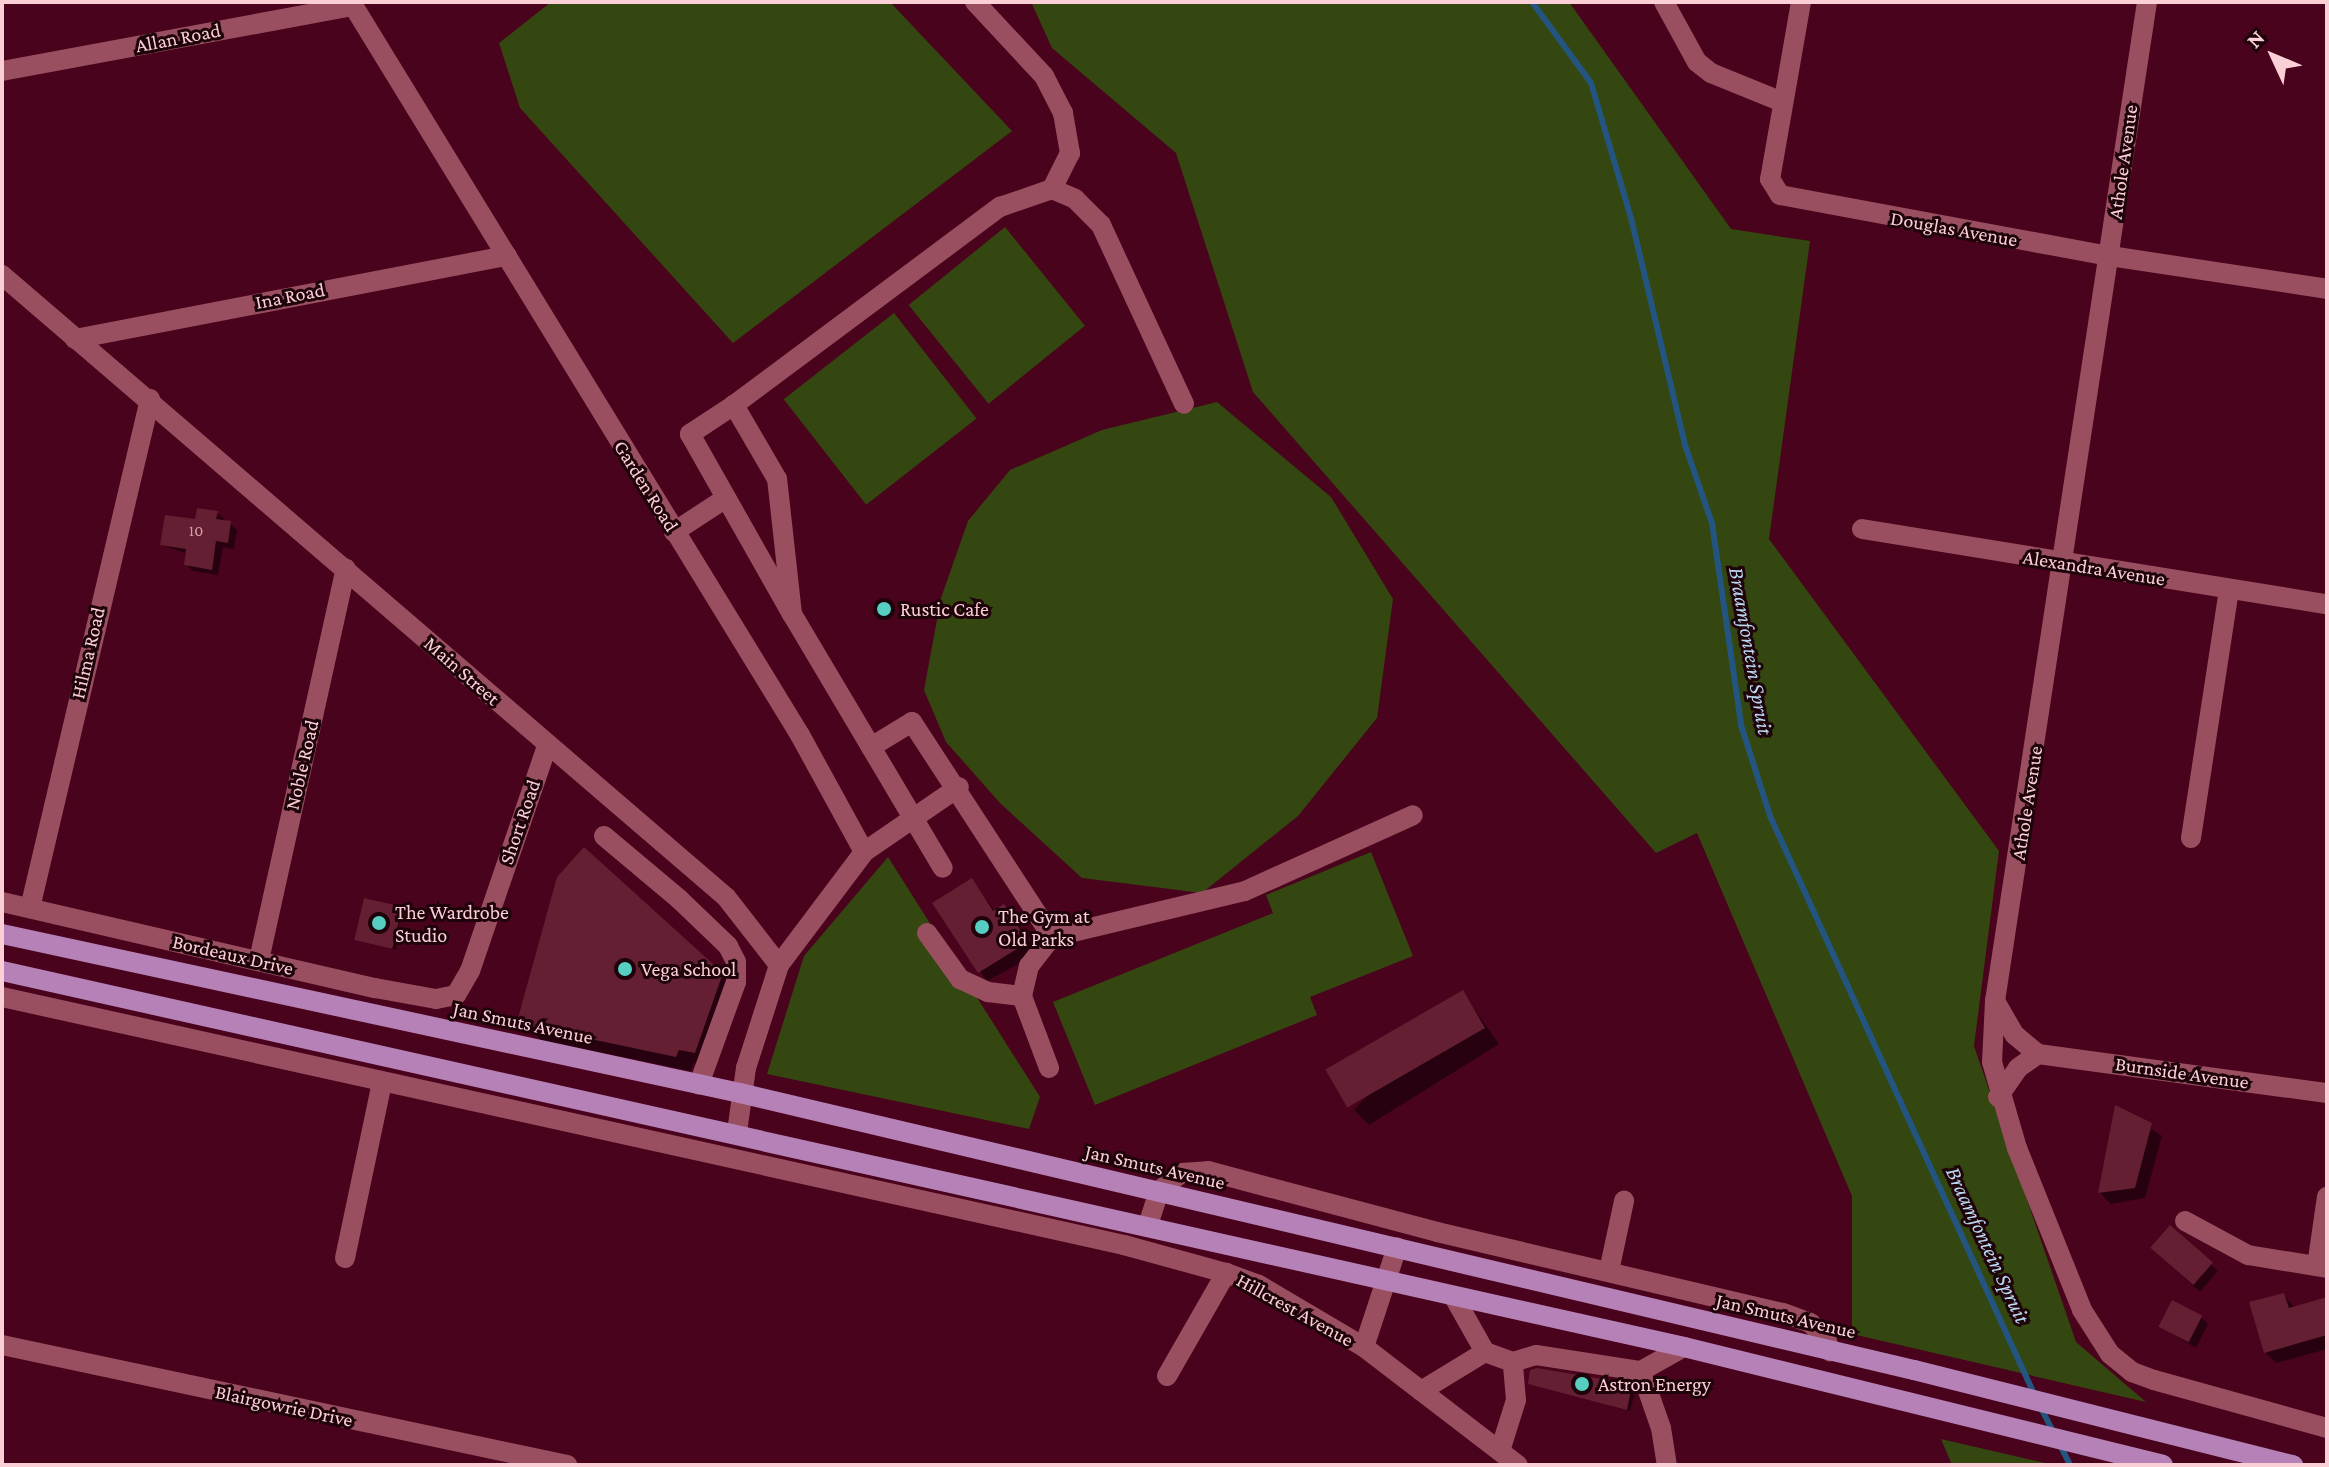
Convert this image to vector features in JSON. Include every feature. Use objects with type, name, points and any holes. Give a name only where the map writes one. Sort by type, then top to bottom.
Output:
[{"type":"main road","name":"Jan Smuts Avenue","points":[[2,934],[740,1093],[1397,1247],[2293,1465]]},
{"type":"main road","points":[[2,971],[737,1132],[1684,1347],[2163,1465]]},
{"type":"street","points":[[975,2],[1044,76],[1063,113],[1070,153],[1052,189]]},
{"type":"street","points":[[1664,2],[1697,62],[1711,73],[1782,102]]},
{"type":"street","name":"Douglas Avenue","points":[[1801,2],[1770,179],[1788,200],[2110,256],[2327,289]]},
{"type":"street","name":"Athole Avenue","points":[[2147,2],[2065,564],[1995,1001],[1992,1062],[1998,1097],[2082,1310],[2110,1354],[2132,1372],[2154,1380],[2327,1428]]},
{"type":"street","name":"Allan Road","points":[[2,71],[353,4]]},
{"type":"street","name":"Garden Road","points":[[353,4],[800,735],[864,852]]},
{"type":"street","points":[[943,868],[792,614],[690,434],[734,405],[1000,207],[1052,189],[1075,199],[1101,225],[1184,404]]},
{"type":"street","name":"Ina Road","points":[[75,339],[507,256]]},
{"type":"street","name":"Main Street","points":[[2,275],[150,399],[547,746],[700,874],[745,917],[779,965]]},
{"type":"street","name":"Hilma Road","points":[[30,908],[150,399]]},
{"type":"street","points":[[734,405],[777,479],[792,614]]},
{"type":"street","points":[[674,532],[726,498]]},
{"type":"street","name":"Alexandra Avenue","points":[[1862,529],[2327,604]]},
{"type":"street","name":"Noble Road","points":[[259,960],[346,569]]},
{"type":"street","points":[[2191,838],[2229,589]]},
{"type":"street","points":[[871,747],[912,722],[959,787],[1052,937]]},
{"type":"street","name":"Short Road","points":[[462,989],[547,746]]},
{"type":"street","points":[[737,1132],[740,1093],[779,965],[864,852],[911,815],[959,787]]},
{"type":"street","points":[[1049,1068],[1022,996],[1029,966],[1052,937],[1245,891],[1413,815]]},
{"type":"street","points":[[604,836],[679,899],[728,946],[737,971],[699,1084]]},
{"type":"street","points":[[679,899],[700,874]]},
{"type":"street","name":"Bordeaux Drive","points":[[2,902],[436,999],[462,989]]},
{"type":"street","points":[[927,933],[960,979],[988,992],[1022,996]]},
{"type":"street","points":[[2,997],[1124,1245],[1226,1273],[1167,1376]]},
{"type":"street","points":[[1995,1001],[2015,1035],[2038,1054],[2018,1068],[1998,1097]]},
{"type":"street","name":"Burnside Avenue","points":[[2038,1054],[2327,1093]]},
{"type":"street","points":[[345,1258],[382,1083]]},
{"type":"street","points":[[1148,1225],[1159,1191],[1181,1173],[1208,1171],[1783,1313],[1810,1323],[1826,1338],[1830,1351]]},
{"type":"street","points":[[2185,1221],[2248,1255],[2322,1267],[2327,1197]]},
{"type":"street","points":[[1609,1271],[1624,1201]]},
{"type":"street","name":"Hillcrest Avenue","points":[[1364,1347],[1397,1247]]},
{"type":"street","name":"Hillcrest Avenue","points":[[1226,1273],[1259,1285],[1364,1347],[1518,1465]]},
{"type":"street","points":[[1454,1297],[1485,1352],[1513,1362],[1536,1355],[1641,1371],[1684,1347]]},
{"type":"street","name":"Blairgowrie Drive","points":[[2,1345],[567,1465]]},
{"type":"street","points":[[1421,1391],[1485,1352]]},
{"type":"street","points":[[1500,1451],[1516,1400],[1513,1362]]},
{"type":"street","points":[[1641,1371],[1661,1428],[1667,1465]]},
{"type":"green space","points":[[551,2],[890,2],[1012,131],[733,343],[520,108],[499,43]]},
{"type":"green space","points":[[1031,2],[1569,2],[1731,229],[1810,241],[1769,539],[1999,851],[1974,1046],[2076,1342],[2146,1402],[1852,1334],[1852,1196],[1697,833],[1656,853],[1253,392],[1176,153],[1052,48]]},
{"type":"green space","points":[[1005,227],[1085,326],[989,404],[909,305]]},
{"type":"green space","points":[[894,313],[976,419],[866,505],[784,399]]},
{"type":"green space","points":[[1217,402],[1331,497],[1393,599],[1377,718],[1298,816],[1202,893],[1082,878],[1000,803],[946,742],[924,690],[941,598],[968,521],[1010,470],[1102,430]]},
{"type":"green space","points":[[1371,852],[1413,956],[1310,997],[1317,1015],[1095,1105],[1053,1002],[1273,913],[1266,895]]},
{"type":"green space","points":[[888,857],[1040,1097],[1029,1129],[767,1074],[804,956]]},
{"type":"green space","points":[[1941,1439],[2054,1465],[1952,1465]]},
{"type":"building","points":[[197,508],[218,511],[216,519],[231,521],[228,543],[216,541],[212,570],[184,565],[186,549],[160,545],[165,515],[195,519]]},
{"type":"building","points":[[584,847],[723,973],[695,1053],[679,1050],[676,1057],[524,1025],[518,1018],[557,877]]},
{"type":"building","name":"The Gym at Old Parks","points":[[972,878],[993,911],[1004,904],[1028,942],[978,973],[932,903]]},
{"type":"building","name":"The Wardrobe Studio","points":[[364,898],[402,907],[392,949],[354,940]]},
{"type":"building","points":[[1463,990],[1485,1028],[1347,1108],[1325,1070]]},
{"type":"building","points":[[2115,1105],[2152,1123],[2135,1188],[2098,1193]]},
{"type":"building","points":[[2170,1225],[2213,1262],[2193,1285],[2150,1248]]},
{"type":"building","points":[[2284,1293],[2289,1308],[2327,1297],[2327,1335],[2264,1353],[2249,1302]]},
{"type":"building","points":[[2172,1300],[2202,1315],[2189,1342],[2158,1327]]},
{"type":"building","points":[[1537,1368],[1632,1384],[1627,1410],[1528,1384],[1530,1370]]},
{"type":"waterway","name":"Braamfontein Spruit","points":[[1532,2],[1591,83],[1631,218],[1686,448],[1712,523],[1741,725],[1770,816],[2034,1394]]},
{"type":"waterway","name":"Braamfontein Spruit","points":[[2041,1408],[2054,1433]]},
{"type":"waterway","name":"Braamfontein Spruit","points":[[2059,1443],[2070,1465]]},
{"type":"place","name":"Rustic Cafe","points":[[884,609]]},
{"type":"place","name":"The Wardrobe Studio","points":[[379,923]]},
{"type":"place","name":"The Gym at Old Parks","points":[[982,927]]},
{"type":"place","name":"Vega School","points":[[625,969]]},
{"type":"place","name":"Astron Energy","points":[[1582,1384]]}]
